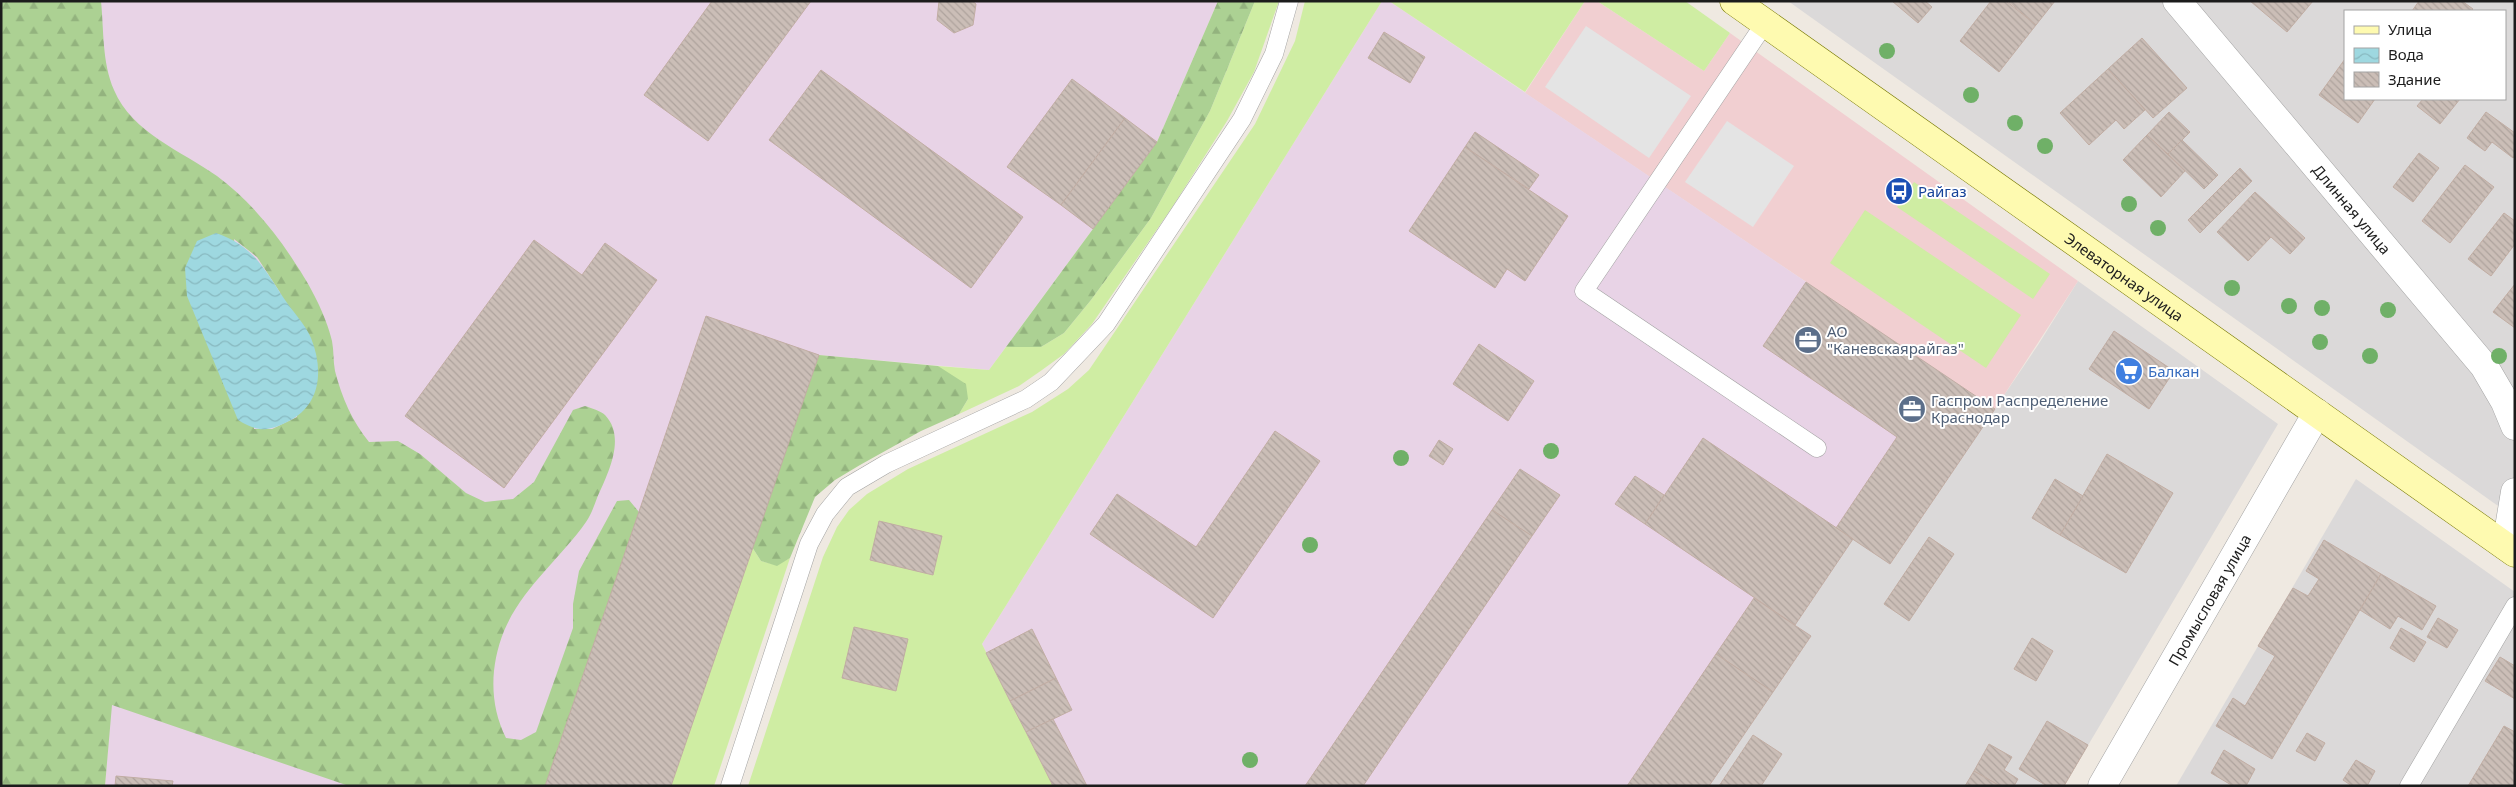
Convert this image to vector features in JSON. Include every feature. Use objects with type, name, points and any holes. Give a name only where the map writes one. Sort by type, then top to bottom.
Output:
[{"type":"street","name":"Элеваторная улица","points":[[1734,1],[2510,550]]},
{"type":"street","name":"Длинная улица","points":[[2177,1],[2484,366],[2505,402],[2515,426]]},
{"type":"street","name":"Промысловая улица","points":[[2102,786],[2317,413]]},
{"type":"street","points":[[2510,550],[2515,492]]},
{"type":"lane","points":[[730,786],[809,544],[825,514],[847,487],[886,464],[1026,399],[1051,382],[1106,324],[1242,119],[1274,54],[1289,1]]},
{"type":"lane","points":[[1765,23],[1584,291],[1817,448]]},
{"type":"lane","points":[[2409,786],[2515,606]]},
{"type":"shaded area","points":[[1,1],[1218,1],[1157,142],[989,370],[818,355],[670,786],[105,786],[111,705]]},
{"type":"shaded area","name":"АО \"Каневскаярайгаз\"","points":[[1382,1],[1389,1],[1995,409],[1890,564],[1853,539],[1795,625],[1811,636],[1709,786],[1053,786],[982,644]]},
{"type":"shaded area","points":[[1585,1],[1597,1],[1704,71],[1730,33],[2078,281],[1995,409],[1525,93]]},
{"type":"shaded area","points":[[1788,1],[2515,1],[2515,518]]},
{"type":"shaded area","points":[[1586,26],[1691,96],[1649,158],[1545,87]]},
{"type":"shaded area","points":[[1727,121],[1794,166],[1753,227],[1685,182]]},
{"type":"shaded area","points":[[2078,281],[2278,424],[2064,786],[1709,786],[1810,636],[1795,625],[1853,539],[1890,563],[2038,345]]},
{"type":"shaded area","points":[[2356,479],[2515,592],[2515,786],[2176,786]]},
{"type":"green space","points":[[1,1],[101,1],[107,68],[114,90],[122,105],[145,130],[217,176],[239,194],[279,239],[306,281],[322,311],[332,341],[335,371],[341,391],[348,409],[369,442],[398,441],[420,454],[466,493],[485,502],[513,499],[534,482],[573,410],[585,406],[601,412],[611,424],[615,445],[610,468],[586,522],[521,601],[512,615],[499,644],[493,685],[500,725],[506,738],[521,740],[536,732],[573,628],[573,604],[579,571],[617,501],[629,500],[639,512],[545,786],[349,786],[112,705],[105,786],[1,786]],"holes":[[[234,239],[257,257],[281,294],[297,417],[272,429],[254,429]]]},
{"type":"green space","points":[[1218,1],[1255,1],[1210,111],[1151,218],[1091,300],[1064,333],[1041,347],[1006,347],[1157,142]]},
{"type":"green space","points":[[1255,1],[1279,1],[1254,72],[1227,121],[1173,206],[1092,324],[1064,354],[1019,386],[959,414],[968,399],[938,366],[989,370],[1006,347],[1041,347],[1064,333],[1091,300],[1151,218],[1210,111]]},
{"type":"green space","points":[[1305,1],[1382,1],[982,644],[1053,786],[748,786],[823,557],[837,527],[849,510],[867,494],[908,469],[1032,412],[1068,389],[1089,370],[1255,124],[1295,41]]},
{"type":"green space","points":[[1389,1],[1585,1],[1525,92]]},
{"type":"green space","points":[[1597,1],[1685,1],[1730,33],[1704,71]]},
{"type":"green space","points":[[1914,182],[2050,274],[2033,299],[1897,207]]},
{"type":"green space","points":[[1865,210],[2021,315],[1986,368],[1830,263]]},
{"type":"green space","points":[[819,355],[938,366],[966,384],[968,399],[959,414],[921,431],[860,465],[835,480],[815,497],[790,558],[777,566],[761,561],[752,547]]},
{"type":"green space","points":[[752,547],[761,561],[776,565],[790,558],[714,786],[671,786]]},
{"type":"water","points":[[216,233],[240,245],[257,260],[306,328],[315,350],[318,374],[317,386],[313,397],[307,407],[298,415],[273,428],[257,429],[238,420],[187,296],[185,268],[197,241]]},
{"type":"building","points":[[712,1],[811,1],[708,141],[644,95]]},
{"type":"building","points":[[939,1],[972,1],[976,4],[973,25],[954,33],[937,20]]},
{"type":"building","points":[[1892,1],[1925,1],[1932,7],[1918,23]]},
{"type":"building","points":[[1991,1],[2006,1],[2036,25],[1999,72],[1960,41]]},
{"type":"building","points":[[2008,1],[2055,1],[2036,25]]},
{"type":"building","points":[[2250,1],[2313,1],[2287,32]]},
{"type":"building","points":[[2419,1],[2462,1],[2473,9],[2472,10],[2413,10]]},
{"type":"building","points":[[1384,32],[1425,57],[1410,83],[1368,58]]},
{"type":"building","points":[[2142,38],[2187,88],[2153,118],[2108,69]]},
{"type":"building","points":[[2344,60],[2344,100],[2374,100],[2358,123],[2319,95]]},
{"type":"building","points":[[2108,69],[2145,110],[2124,129],[2116,120],[2089,145],[2060,113]]},
{"type":"building","points":[[821,70],[1023,217],[971,288],[769,140]]},
{"type":"building","points":[[1072,79],[1125,118],[1061,205],[1007,167]]},
{"type":"building","points":[[2422,100],[2459,100],[2440,124],[2417,106]]},
{"type":"building","points":[[2169,112],[2190,132],[2168,154],[2147,135]]},
{"type":"building","points":[[2486,112],[2515,133],[2515,155],[2513,158],[2492,142],[2485,151],[2467,138]]},
{"type":"building","points":[[1125,118],[1157,142],[1093,229],[1061,205]]},
{"type":"building","points":[[1475,132],[1539,175],[1529,189],[1465,147]]},
{"type":"building","points":[[2147,135],[2185,171],[2161,197],[2123,160]]},
{"type":"building","points":[[2182,140],[2218,175],[2204,189],[2168,154]]},
{"type":"building","points":[[1465,147],[1568,216],[1525,281],[1507,269],[1495,288],[1409,231]]},
{"type":"building","points":[[2419,153],[2439,168],[2413,202],[2393,187]]},
{"type":"building","points":[[2465,165],[2494,187],[2450,243],[2422,221]]},
{"type":"building","points":[[2240,168],[2252,181],[2200,233],[2188,220]]},
{"type":"building","points":[[2255,192],[2305,238],[2290,254],[2271,237],[2248,261],[2217,232]]},
{"type":"building","points":[[2504,213],[2515,221],[2515,244],[2491,276],[2468,259]]},
{"type":"building","points":[[534,240],[582,275],[605,243],[657,280],[504,488],[405,416]]},
{"type":"building","points":[[1806,282],[1995,409],[1890,564],[1836,528],[1897,437],[1763,346]]},
{"type":"building","points":[[2515,284],[2515,328],[2493,312]]},
{"type":"building","points":[[706,316],[819,355],[671,786],[545,786]]},
{"type":"building","points":[[2114,331],[2174,371],[2149,409],[2089,369]]},
{"type":"building","points":[[1479,344],[1534,381],[1508,421],[1453,384]]},
{"type":"building","points":[[1275,431],[1320,461],[1213,618],[1090,534],[1117,494],[1196,547]]},
{"type":"building","points":[[1703,438],[1853,539],[1795,625],[1645,524]]},
{"type":"building","points":[[1439,440],[1453,449],[1443,465],[1429,456]]},
{"type":"building","points":[[2107,454],[2173,493],[2126,573],[2060,535]]},
{"type":"building","points":[[1520,469],[1560,495],[1532,536],[1492,510]]},
{"type":"building","points":[[1635,476],[1664,495],[1645,524],[1615,504]]},
{"type":"building","points":[[2055,479],[2083,496],[2060,535],[2032,518]]},
{"type":"building","points":[[1492,510],[1532,536],[1363,786],[1305,786]]},
{"type":"building","points":[[879,521],[942,536],[933,575],[870,560]]},
{"type":"building","points":[[1929,537],[1954,554],[1909,621],[1884,604]]},
{"type":"building","points":[[2324,540],[2381,574],[2272,759],[2216,726],[2233,698],[2245,706],[2275,656],[2258,646],[2293,588],[2308,596],[2319,579],[2306,571]]},
{"type":"building","points":[[2381,574],[2436,606],[2422,630],[2398,616],[2390,629],[2360,610]]},
{"type":"building","points":[[1754,598],[1811,636],[1773,692],[1716,654]]},
{"type":"building","points":[[2438,618],[2458,630],[2447,648],[2427,637]]},
{"type":"building","points":[[854,627],[908,639],[896,691],[842,678]]},
{"type":"building","points":[[2401,628],[2426,642],[2414,662],[2390,648]]},
{"type":"building","points":[[1032,629],[1056,678],[1010,701],[986,653]]},
{"type":"building","points":[[2032,638],[2053,651],[2036,681],[2014,669]]},
{"type":"building","points":[[1716,654],[1773,692],[1709,786],[1627,786]]},
{"type":"building","points":[[2500,657],[2515,666],[2515,699],[2485,681]]},
{"type":"building","points":[[1056,678],[1072,710],[1026,732],[1010,701]]},
{"type":"building","points":[[1053,719],[1087,786],[1053,786],[1026,732]]},
{"type":"building","points":[[2047,721],[2088,745],[2064,786],[2047,786],[2019,769]]},
{"type":"building","points":[[2504,726],[2515,732],[2515,786],[2468,786]]},
{"type":"building","points":[[2307,733],[2325,743],[2315,761],[2296,751]]},
{"type":"building","points":[[1753,735],[1782,754],[1761,786],[1719,786]]},
{"type":"building","points":[[1989,744],[2012,757],[2004,770],[2018,779],[2014,786],[2000,786],[1974,771]]},
{"type":"building","points":[[2224,750],[2255,769],[2246,786],[2233,786],[2211,773]]},
{"type":"building","points":[[2356,760],[2375,771],[2367,786],[2352,786],[2343,780]]},
{"type":"building","points":[[1974,771],[2000,786],[1965,786]]},
{"type":"building","points":[[116,776],[173,781],[172,786],[115,786]]},
{"type":"place","name":"Райгаз","points":[[1899,191]]},
{"type":"place","name":"АО \"Каневскаярайгаз\"","points":[[1808,340]]},
{"type":"place","name":"Балкан","points":[[2129,371]]},
{"type":"place","name":"Гаспром Распределение Краснодар","points":[[1912,409]]}]
